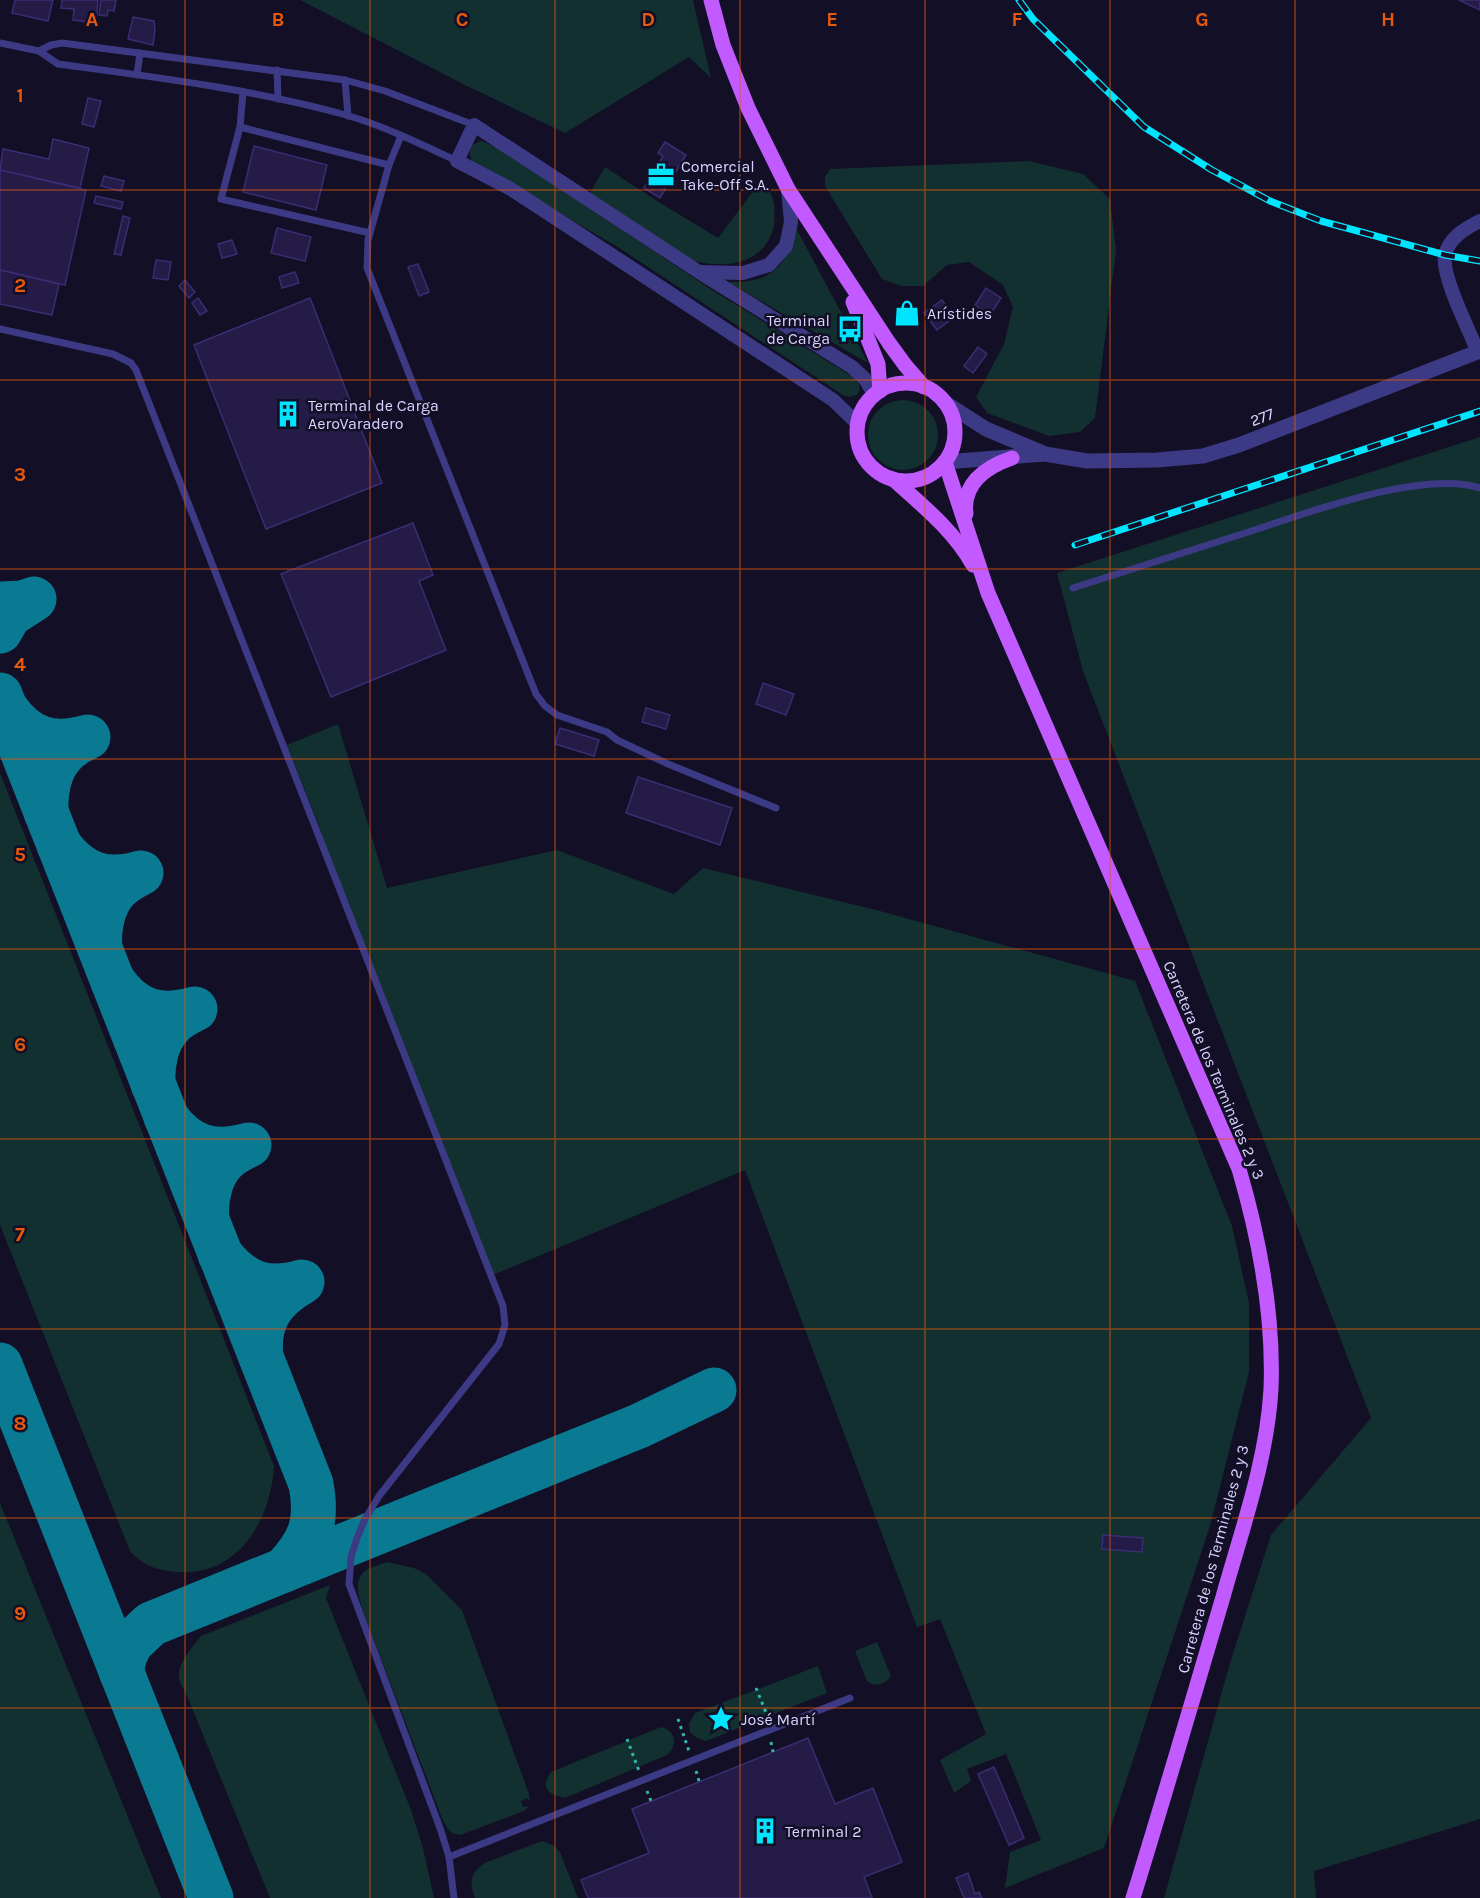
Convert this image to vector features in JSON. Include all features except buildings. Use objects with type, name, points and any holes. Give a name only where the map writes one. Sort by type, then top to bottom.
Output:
[{"type":"main road","points":[[711,0],[723,45],[748,108],[788,189],[904,365],[924,387]]},
{"type":"main road","points":[[839,268],[878,364],[877,393]]},
{"type":"main road","points":[[901,384],[913,384],[935,393],[944,402],[951,413],[955,432],[950,453],[937,471],[917,480],[905,482],[879,473],[867,461],[860,445],[857,423],[866,404],[877,393],[901,384]]},
{"type":"main road","points":[[968,529],[965,498],[971,487],[984,470],[1012,458]]},
{"type":"main road","name":"Carretera de los Terminales 2 y 3","points":[[945,462],[988,592]]},
{"type":"main road","name":"Carretera de los Terminales 2 y 3","points":[[894,480],[934,516],[964,549],[988,592],[1239,1169],[1264,1272],[1270,1324],[1271,1389],[1263,1451],[1133,1898]]},
{"type":"street","points":[[857,423],[833,400],[630,266],[511,189],[457,161],[474,125],[699,272],[852,367],[877,393]]},
{"type":"street","points":[[699,272],[743,273],[769,265],[786,246],[792,222],[788,189]]},
{"type":"street","points":[[1479,351],[1446,273],[1445,255],[1454,238],[1480,221]]},
{"type":"street","points":[[1463,230],[1480,232]]},
{"type":"street","name":"277","points":[[944,402],[986,429],[1045,454],[1087,461],[1157,460],[1203,456],[1239,445],[1479,351]]},
{"type":"street","name":"277","points":[[945,462],[1045,454]]},
{"type":"lane","points":[[0,43],[39,51],[57,64],[243,92],[348,116],[457,161]]},
{"type":"lane","points":[[39,51],[62,43],[345,80],[385,91],[474,125]]},
{"type":"lane","points":[[137,75],[140,52]]},
{"type":"lane","points":[[278,70],[279,99]]},
{"type":"lane","points":[[345,80],[348,116]]},
{"type":"lane","points":[[243,92],[240,127],[221,199],[370,233]]},
{"type":"lane","points":[[240,127],[389,165]]},
{"type":"lane","points":[[401,136],[389,165],[366,248],[367,268],[536,694],[544,706],[557,716],[608,732],[617,740],[668,764],[776,808]]},
{"type":"lane","points":[[0,329],[113,354],[131,363],[136,370],[503,1306],[505,1325],[499,1344],[379,1496],[365,1519],[351,1557],[349,1584],[449,1857],[454,1898]]},
{"type":"lane","points":[[1073,588],[1342,502],[1402,488],[1453,483],[1480,488]]},
{"type":"lane","points":[[449,1857],[850,1698]]},
{"type":"green space","points":[[300,0],[693,0],[711,78],[689,57],[565,133],[465,85]]},
{"type":"green space","points":[[482,141],[498,148],[709,288],[853,377],[859,384],[860,390],[857,395],[850,397],[843,395],[616,246],[472,162],[471,148]]},
{"type":"green space","points":[[1029,161],[1083,174],[1110,199],[1116,250],[1095,418],[1080,432],[1049,436],[987,413],[976,397],[1004,344],[1013,307],[1003,285],[969,262],[947,265],[923,286],[901,286],[882,279],[825,186],[825,177],[830,169]]},
{"type":"green space","points":[[605,167],[718,238],[761,181],[771,194],[774,203],[774,225],[770,238],[754,256],[743,261],[719,264],[694,261],[590,193]]},
{"type":"green space","points":[[796,228],[868,363],[728,282],[755,280],[774,271],[787,254]]},
{"type":"green space","points":[[903,400],[916,403],[928,410],[935,422],[938,435],[935,448],[928,460],[916,467],[903,470],[890,467],[878,460],[871,448],[868,435],[871,422],[878,410],[890,403]]},
{"type":"green space","points":[[1480,437],[1480,1819],[1314,1871],[1316,1898],[1164,1898],[1230,1663],[1271,1535],[1371,1418],[1083,671],[1057,573]]},
{"type":"green space","points":[[338,724],[387,888],[557,850],[674,894],[703,868],[880,911],[1135,981],[1232,1226],[1249,1303],[1249,1372],[1210,1526],[1104,1848],[1005,1888],[1010,1852],[1041,1840],[1006,1754],[967,1769],[971,1781],[954,1793],[940,1760],[986,1734],[940,1619],[917,1627],[745,1170],[493,1275],[319,834],[322,833],[287,745]]},
{"type":"green space","points":[[0,773],[274,1466],[266,1507],[247,1542],[233,1556],[216,1566],[197,1571],[162,1570],[139,1560],[130,1551],[0,1225]]},
{"type":"green space","points":[[0,1503],[161,1898],[0,1898]]},
{"type":"green space","points":[[387,1562],[414,1568],[426,1574],[462,1610],[529,1794],[530,1801],[526,1798],[521,1801],[523,1807],[529,1806],[524,1811],[460,1835],[451,1832],[445,1824],[359,1596],[358,1582],[365,1571]]},
{"type":"green space","points":[[330,1585],[326,1598],[411,1810],[423,1848],[434,1898],[270,1898],[180,1682],[180,1667],[201,1636]]},
{"type":"green space","points":[[877,1642],[891,1676],[876,1685],[867,1681],[855,1651]]},
{"type":"green space","points":[[818,1666],[827,1693],[706,1741],[690,1732],[689,1724],[695,1713]]},
{"type":"green space","points":[[661,1727],[670,1732],[674,1739],[673,1747],[667,1755],[565,1798],[554,1795],[548,1790],[546,1782],[551,1772]]},
{"type":"green space","points":[[542,1841],[553,1845],[560,1852],[578,1898],[475,1898],[472,1878],[480,1866]]},
{"type":"taxiway","points":[[0,604],[22,603],[34,599],[9,615],[0,631]]},
{"type":"taxiway","points":[[0,695],[311,1484],[313,1497],[314,1510],[310,1531],[301,1550],[284,1570],[151,1624],[131,1643],[121,1671]]},
{"type":"taxiway","points":[[6,709],[23,728],[42,738],[63,741],[88,737],[66,750],[51,773],[47,788],[46,812]]},
{"type":"taxiway","points":[[59,845],[76,863],[95,874],[117,877],[141,873],[120,886],[108,902],[101,924],[100,948]]},
{"type":"taxiway","points":[[113,981],[130,1000],[149,1010],[170,1013],[195,1009],[173,1022],[158,1045],[154,1060],[153,1084]]},
{"type":"taxiway","points":[[166,1117],[183,1136],[202,1146],[224,1149],[249,1145],[227,1158],[215,1174],[208,1196],[207,1220]]},
{"type":"taxiway","points":[[220,1254],[238,1272],[256,1283],[278,1286],[302,1282],[282,1296],[269,1312],[262,1332],[261,1357]]},
{"type":"taxiway","points":[[0,1365],[211,1898]]},
{"type":"taxiway","points":[[284,1570],[639,1426],[714,1390]]},
{"type":"railway","points":[[1019,0],[1033,19],[1144,127],[1212,170],[1270,201],[1321,221],[1445,255],[1480,261]]},
{"type":"railway","points":[[1075,545],[1480,411]]},
{"type":"place","name":"Comercial Take-Off S.A.","points":[[661,175]]},
{"type":"place","name":"Arístides","points":[[907,313]]},
{"type":"place","name":"Terminal de Carga","points":[[850,329]]},
{"type":"place","name":"Terminal de Carga AeroVaradero","points":[[288,414]]},
{"type":"place","name":"José Martí","points":[[721,1719]]},
{"type":"place","name":"Terminal 2","points":[[765,1831]]}]
